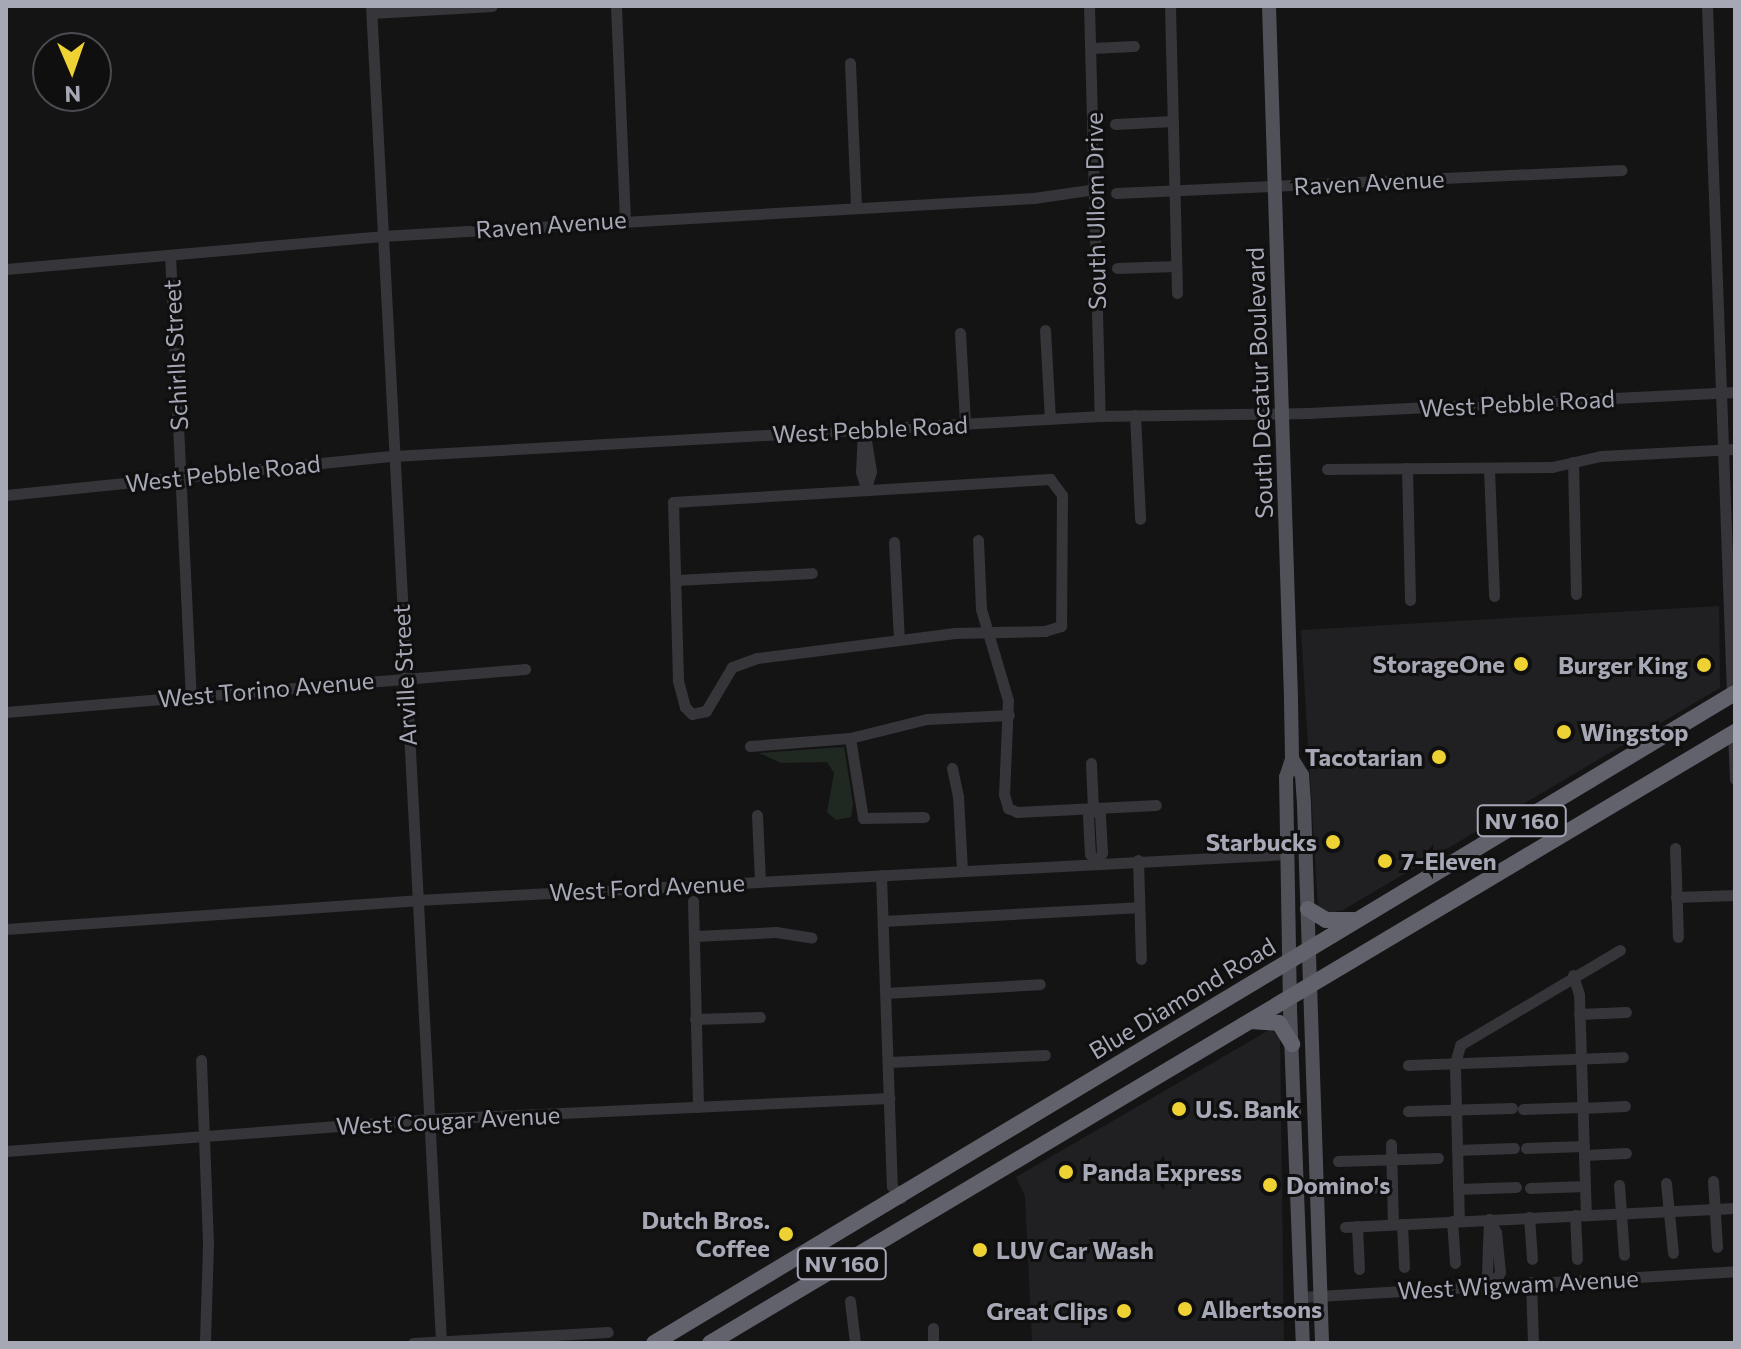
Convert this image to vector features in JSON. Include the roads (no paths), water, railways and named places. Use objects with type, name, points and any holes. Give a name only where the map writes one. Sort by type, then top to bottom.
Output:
[{"type":"highway","name":"Blue Diamond Road","points":[[654,1343],[901,1198],[1734,694]]},
{"type":"highway","name":"NV 160","points":[[710,1343],[1734,733]]},
{"type":"highway","points":[[1308,909],[1330,921],[1359,920]]},
{"type":"highway","points":[[1246,1022],[1279,1023],[1292,1044]]},
{"type":"main road","name":"South Decatur Boulevard","points":[[1269,6],[1292,759],[1286,777],[1290,996],[1303,1343]]},
{"type":"main road","name":"South Decatur Boulevard","points":[[1292,759],[1302,775],[1322,1343]]},
{"type":"street","points":[[371,9],[492,6]]},
{"type":"street","points":[[616,6],[625,219]]},
{"type":"street","name":"South Ullom Drive","points":[[1089,6],[1100,416]]},
{"type":"street","points":[[1170,6],[1177,293]]},
{"type":"street","points":[[1707,6],[1729,392],[1734,694]]},
{"type":"street","name":"Arville Street","points":[[371,9],[403,678],[441,1342]]},
{"type":"street","points":[[1092,48],[1134,46]]},
{"type":"street","points":[[850,63],[856,207]]},
{"type":"street","points":[[1115,124],[1173,121]]},
{"type":"street","name":"Raven Avenue","points":[[1116,193],[1621,170]]},
{"type":"street","name":"Raven Avenue","points":[[6,269],[382,236],[1096,189]]},
{"type":"street","name":"Schirlls Street","points":[[170,255],[191,696]]},
{"type":"street","points":[[1117,268],[1176,266]]},
{"type":"street","points":[[1045,330],[1050,419]]},
{"type":"street","points":[[960,333],[965,423]]},
{"type":"street","name":"West Pebble Road","points":[[6,495],[393,456],[1100,416],[1729,392]]},
{"type":"street","points":[[1135,415],[1140,519]]},
{"type":"street","points":[[864,429],[871,471],[866,488]]},
{"type":"street","points":[[1327,469],[1489,469],[1573,462],[1601,456],[1730,449]]},
{"type":"street","points":[[1573,462],[1576,594]]},
{"type":"street","points":[[1407,468],[1410,600]]},
{"type":"street","points":[[1489,469],[1494,596]]},
{"type":"street","points":[[1057,482],[1062,495],[1061,626],[899,640],[757,658],[732,667],[716,700],[706,711],[692,714],[685,707],[678,680],[676,580],[670,525],[673,502],[866,488],[1057,482]]},
{"type":"street","points":[[978,540],[986,633],[1009,715],[1004,794],[1008,808],[1156,805]]},
{"type":"street","points":[[894,542],[899,640]]},
{"type":"street","points":[[676,580],[812,573]]},
{"type":"street","name":"West Torino Avenue","points":[[6,712],[525,669]]},
{"type":"street","points":[[750,746],[850,738],[927,719],[1009,715]]},
{"type":"street","points":[[1734,733],[1735,779]]},
{"type":"street","points":[[850,738],[863,818],[924,817]]},
{"type":"street","points":[[1091,763],[1093,808],[1100,815],[1102,853],[1096,862]]},
{"type":"street","points":[[952,768],[962,870]]},
{"type":"street","points":[[757,815],[760,880]]},
{"type":"street","points":[[1675,848],[1678,937]]},
{"type":"street","name":"West Ford Avenue","points":[[6,929],[417,900],[1288,854]]},
{"type":"street","points":[[1138,860],[1141,959]]},
{"type":"street","points":[[881,875],[892,1186],[901,1198]]},
{"type":"street","points":[[1676,897],[1735,895]]},
{"type":"street","points":[[693,901],[698,1107]]},
{"type":"street","points":[[883,921],[1138,907]]},
{"type":"street","points":[[695,936],[776,932],[812,938]]},
{"type":"street","points":[[1455,1263],[1458,1189],[1455,1063],[1465,1040],[1620,950]]},
{"type":"street","points":[[1573,975],[1579,1014],[1585,1186],[1577,1259]]},
{"type":"street","points":[[886,993],[1040,984]]},
{"type":"street","points":[[1579,1014],[1626,1012]]},
{"type":"street","points":[[695,1019],[760,1017]]},
{"type":"street","points":[[889,1062],[1045,1055]]},
{"type":"street","points":[[1408,1065],[1623,1057]]},
{"type":"street","points":[[201,1060],[205,1343]]},
{"type":"street","name":"West Cougar Avenue","points":[[6,1151],[428,1119],[890,1098]]},
{"type":"street","points":[[1408,1111],[1625,1106]]},
{"type":"street","points":[[1391,1144],[1392,1187],[1404,1267]]},
{"type":"street","points":[[1457,1150],[1520,1148],[1626,1153]]},
{"type":"street","points":[[1338,1161],[1438,1158]]},
{"type":"street","points":[[1713,1181],[1717,1247]]},
{"type":"street","points":[[1666,1183],[1673,1253]]},
{"type":"street","points":[[1619,1185],[1624,1255]]},
{"type":"street","points":[[1530,1188],[1585,1186]]},
{"type":"street","points":[[1337,1189],[1392,1187]]},
{"type":"street","points":[[1458,1189],[1516,1187]]},
{"type":"street","points":[[1359,1269],[1351,1227],[1731,1208]]},
{"type":"street","points":[[1529,1217],[1532,1259]]},
{"type":"street","points":[[1489,1219],[1496,1232],[1500,1272],[1494,1284]]},
{"type":"street","name":"West Wigwam Avenue","points":[[1301,1297],[1735,1271]]},
{"type":"street","points":[[1531,1282],[1533,1343]]},
{"type":"street","points":[[850,1301],[855,1343]]},
{"type":"street","points":[[933,1328],[933,1343]]},
{"type":"street","points":[[413,1343],[608,1332]]},
{"type":"place","name":"StorageOne","points":[[1521,664]]},
{"type":"place","name":"Burger King","points":[[1704,665]]},
{"type":"place","name":"Wingstop","points":[[1564,732]]},
{"type":"place","name":"Tacotarian","points":[[1439,757]]},
{"type":"place","name":"Starbucks","points":[[1333,842]]},
{"type":"place","name":"7-Eleven","points":[[1385,861]]},
{"type":"place","name":"U.S. Bank","points":[[1179,1109]]},
{"type":"place","name":"Panda Express","points":[[1066,1172]]},
{"type":"place","name":"Domino's","points":[[1270,1185]]},
{"type":"place","name":"Dutch Bros. Coffee","points":[[786,1234]]},
{"type":"place","name":"LUV Car Wash","points":[[980,1250]]},
{"type":"place","name":"Albertsons","points":[[1185,1309]]},
{"type":"place","name":"Great Clips","points":[[1124,1311]]}]
